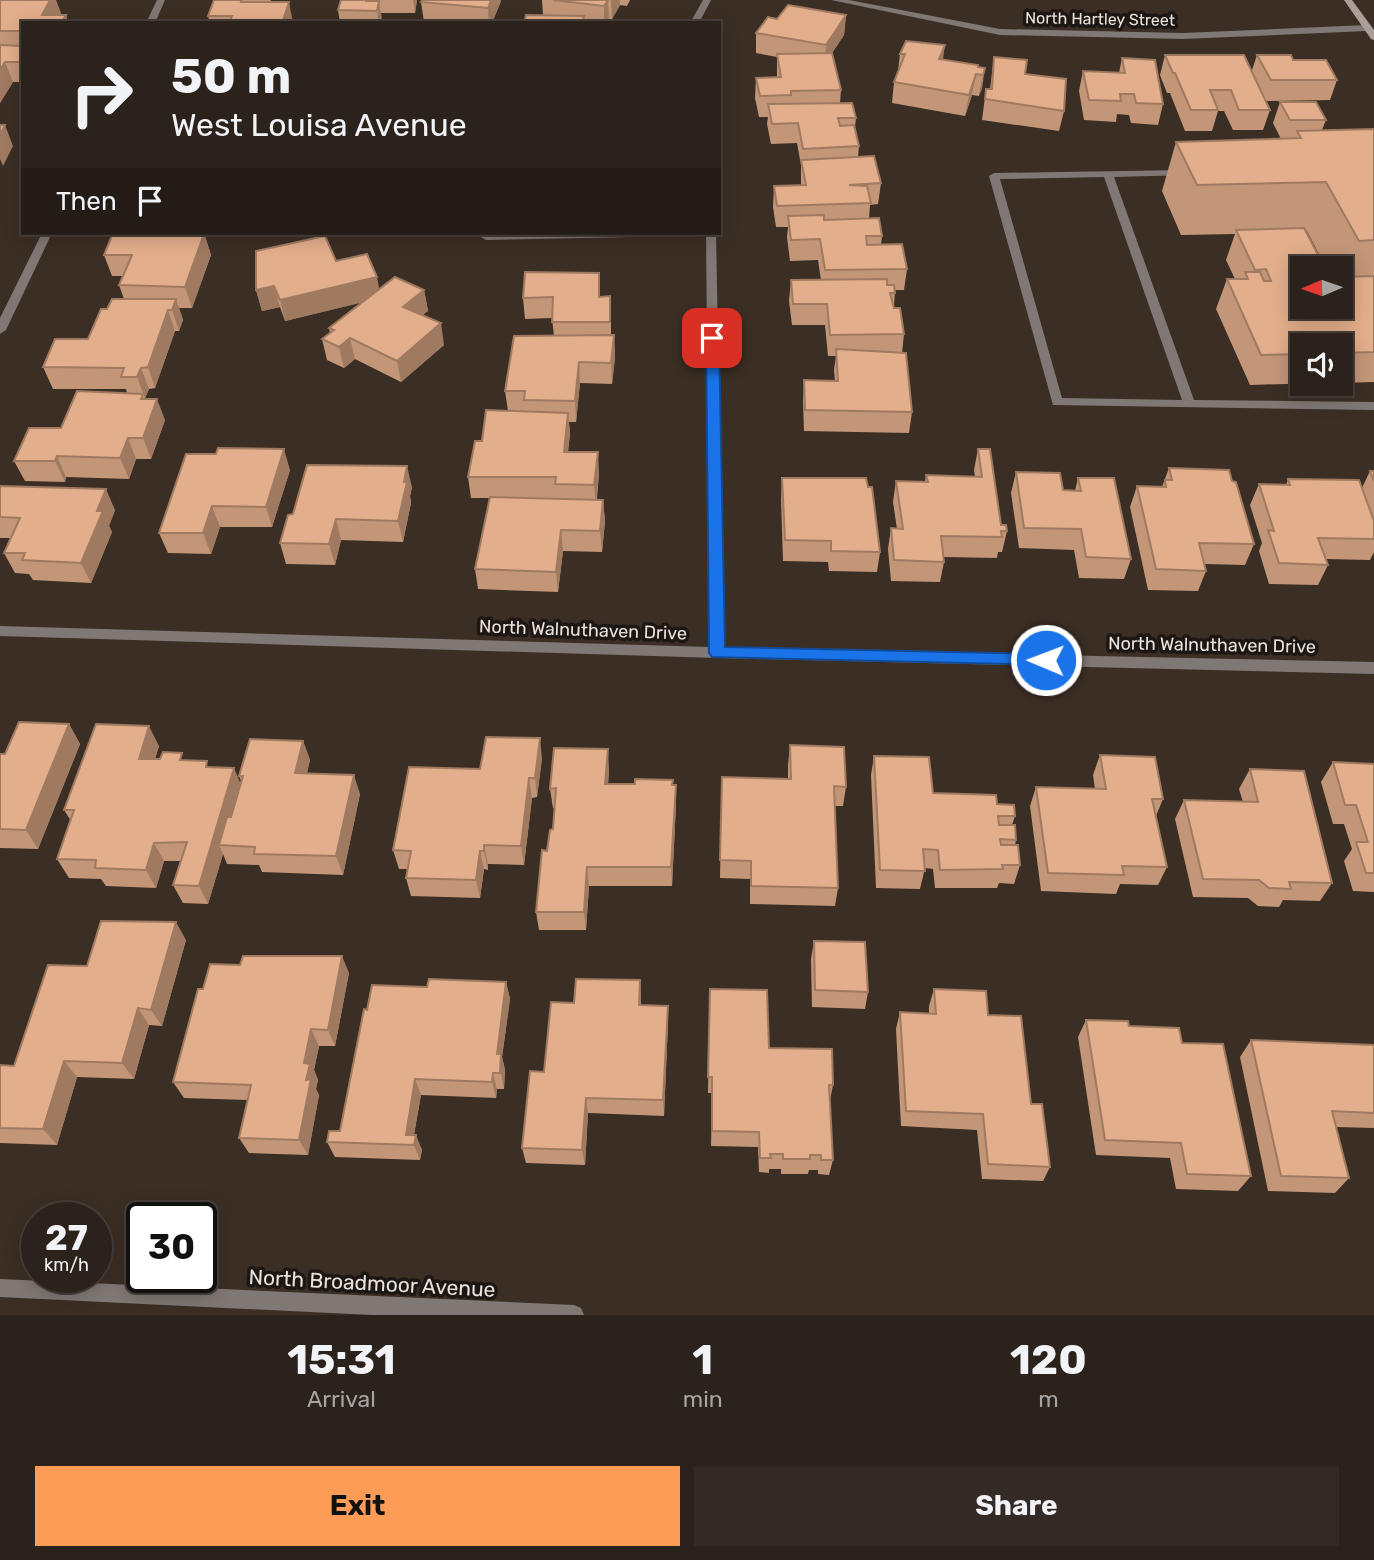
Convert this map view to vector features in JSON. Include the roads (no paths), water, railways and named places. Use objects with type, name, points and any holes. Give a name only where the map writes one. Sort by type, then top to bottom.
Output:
[{"type":"main road","points":[[1348,0],[1374,37]]},
{"type":"street","points":[[151,21],[161,0]]},
{"type":"street","points":[[695,21],[707,0]]},
{"type":"street","name":"North Hartley Street","points":[[835,0],[1000,32],[1183,36],[1367,28]]},
{"type":"street","points":[[1192,173],[994,176],[1057,402],[1374,407]]},
{"type":"street","points":[[1108,174],[1191,404]]},
{"type":"street","points":[[0,330],[46,235]]},
{"type":"street","points":[[486,237],[584,235]]},
{"type":"street","points":[[711,235],[717,653]]},
{"type":"street","name":"North Walnuthaven Drive","points":[[0,631],[717,653],[1374,668]]},
{"type":"street","name":"North Broadmoor Avenue","points":[[0,1289],[574,1315]]}]
